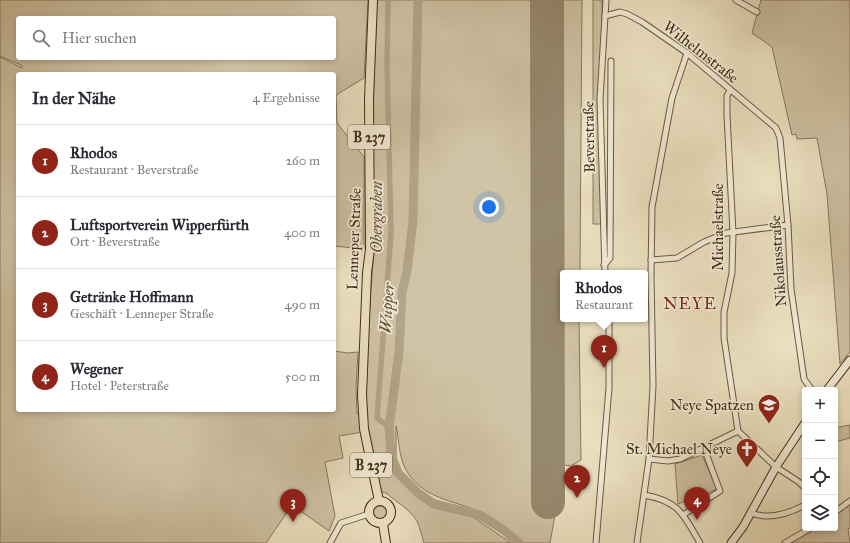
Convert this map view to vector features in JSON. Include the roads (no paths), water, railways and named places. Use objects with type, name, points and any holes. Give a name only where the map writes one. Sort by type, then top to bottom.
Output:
[{"type":"main road","name":"Lenneper Straße","points":[[373,0],[369,100],[370,250],[367,273],[362,394],[364,429],[379,501]]},
{"type":"main road","points":[[379,501],[387,503],[392,510],[389,520],[383,524],[373,521],[369,514],[372,505],[379,501]]},
{"type":"main road","points":[[383,524],[386,543]]},
{"type":"street","name":"Beverstraße","points":[[605,270],[600,99],[606,0]]},
{"type":"street","points":[[736,0],[757,12]]},
{"type":"street","name":"Wilhelmstraße","points":[[605,16],[620,12],[642,22],[687,53],[776,128]]},
{"type":"street","points":[[637,543],[649,459],[653,386],[651,260],[652,207],[659,176],[672,98],[687,53]]},
{"type":"street","points":[[604,265],[610,258],[611,61]]},
{"type":"street","name":"Michaelstraße","points":[[730,90],[727,96],[727,115],[733,233],[732,273],[724,312],[724,338],[738,431]]},
{"type":"street","name":"Nikolausstraße","points":[[776,128],[780,138],[788,225],[791,289],[796,332],[804,379],[810,387]]},
{"type":"street","points":[[651,260],[677,258],[714,236],[726,233],[788,225]]},
{"type":"street","points":[[596,543],[609,388],[608,322]]},
{"type":"street","points":[[829,387],[850,360]]},
{"type":"street","points":[[731,543],[743,527],[776,467],[802,428]]},
{"type":"street","points":[[649,459],[668,461],[680,459],[738,431],[776,467],[802,484]]},
{"type":"street","points":[[683,515],[720,491],[704,448]]},
{"type":"street","points":[[644,495],[660,498],[673,504],[683,515],[700,543]]},
{"type":"street","points":[[838,510],[850,501]]},
{"type":"street","points":[[750,513],[758,516],[773,517],[802,506]]},
{"type":"street","points":[[330,543],[341,523],[369,514]]},
{"type":"street","points":[[785,543],[806,531]]},
{"type":"waterway","name":"Obergraben","points":[[388,0],[387,64],[391,233],[377,418],[389,427]]},
{"type":"waterway","name":"Wupper","points":[[418,0],[413,220],[407,271],[402,292],[399,352],[389,427],[391,455],[398,473],[418,493],[434,504],[480,515],[505,531],[519,543]]},
{"type":"place","name":"Rhodos","points":[[604,368]]},
{"type":"place","name":"Neye Spatzen","points":[[769,424]]},
{"type":"place","name":"St. Michael Neye","points":[[747,468]]},
{"type":"place","name":"Luftsportverein Wipperfürth","points":[[577,498]]},
{"type":"place","name":"Wegener","points":[[697,520]]},
{"type":"place","name":"Getränke Hoffmann","points":[[293,522]]},
{"type":"district","name":"NEYE","points":[[690,303]]}]
